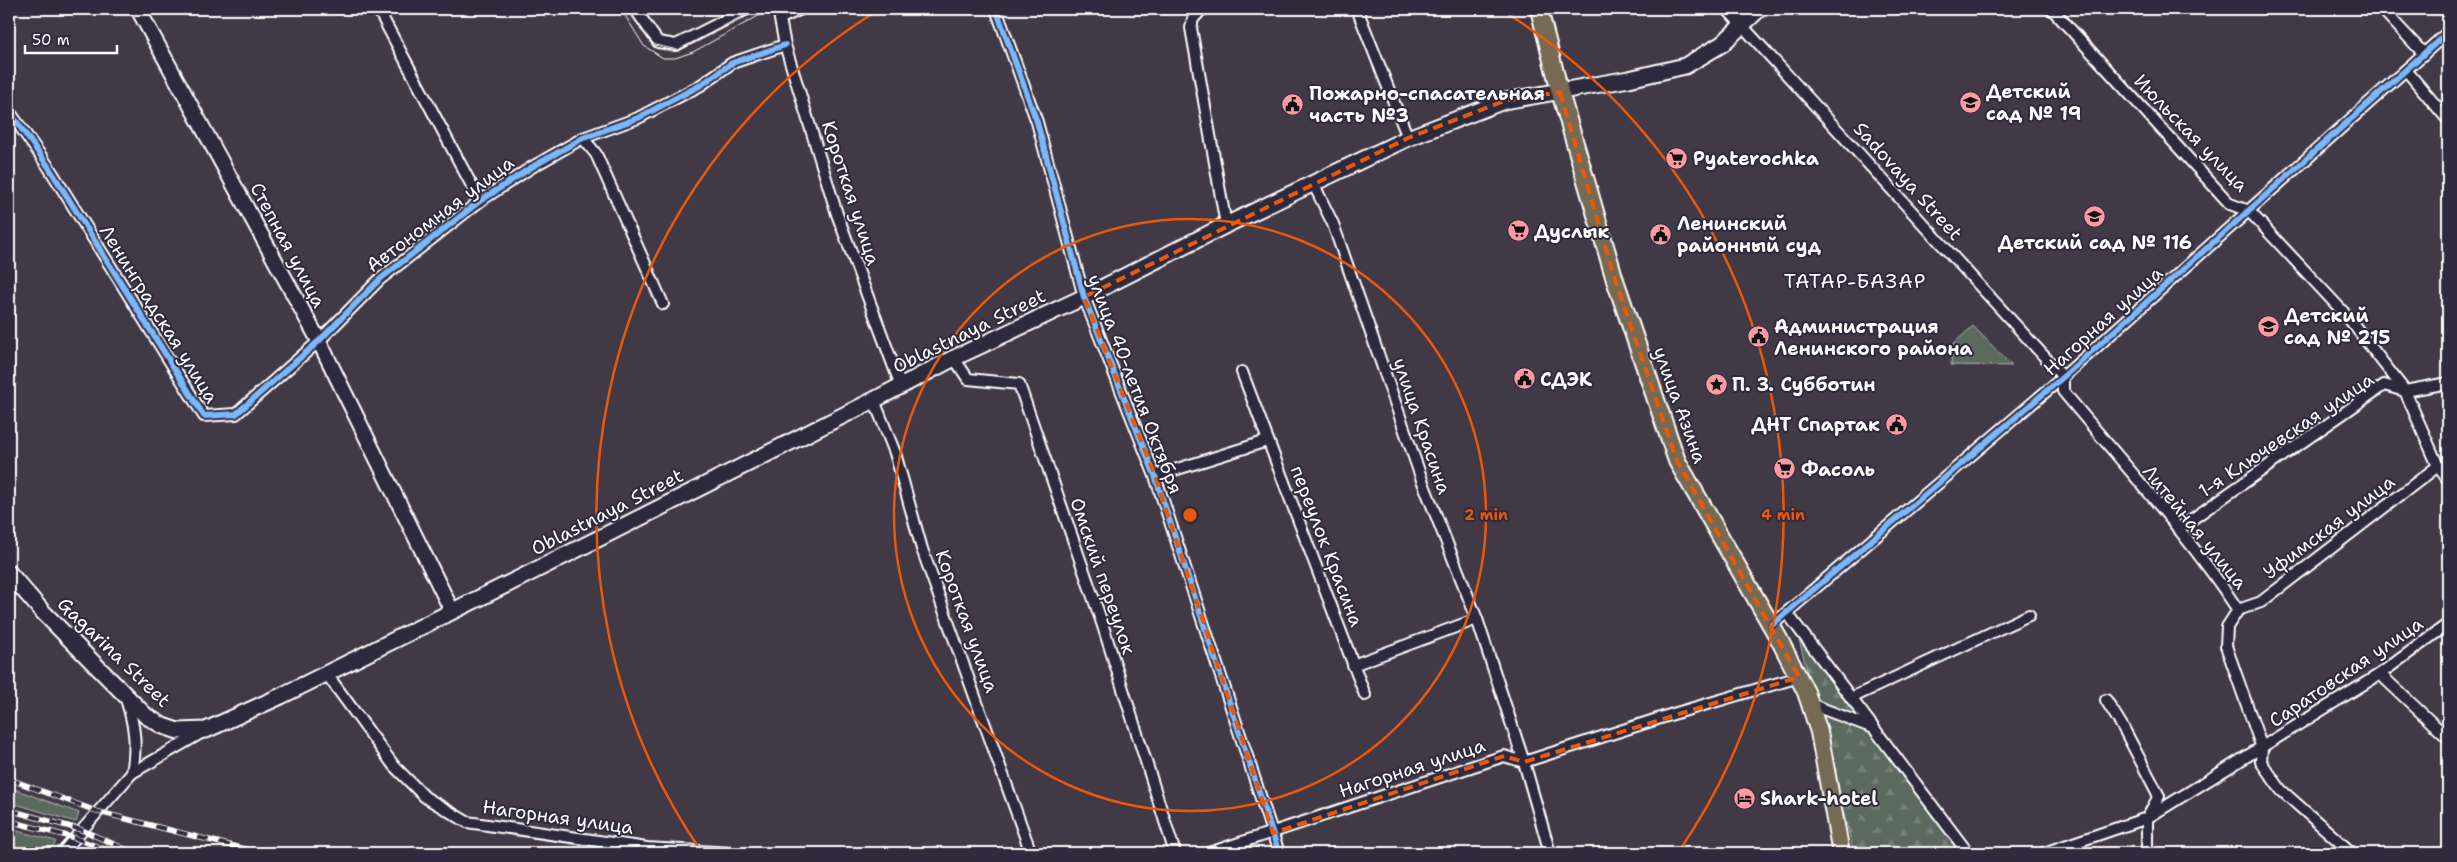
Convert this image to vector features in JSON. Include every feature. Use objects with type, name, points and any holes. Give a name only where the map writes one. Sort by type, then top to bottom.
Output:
[{"type":"main road","name":"улица Азина","points":[[1539,9],[1560,92],[1615,280],[1677,461],[1772,626],[1799,677],[1810,704],[1818,732],[1841,853]]},
{"type":"main road","name":"Oblastnaya Street","points":[[206,730],[281,696],[452,611],[874,400],[954,358],[1084,298],[1226,224],[1408,138],[1504,101],[1560,92],[1685,66],[1722,44],[1759,9]]},
{"type":"main road","name":"Gagarina Street","points":[[9,573],[146,716],[163,726],[178,731],[206,730]]},
{"type":"street","name":"Степная улица","points":[[138,9],[319,341],[452,611]]},
{"type":"street","points":[[378,9],[480,201]]},
{"type":"street","points":[[635,9],[658,42],[676,45],[746,9]]},
{"type":"street","points":[[780,14],[801,9]]},
{"type":"street","name":"улица 40-летия Октября","points":[[996,9],[1037,122],[1084,298],[1155,476],[1279,853]]},
{"type":"street","points":[[1202,9],[1193,19],[1190,28],[1226,224]]},
{"type":"street","points":[[1356,9],[1408,138]]},
{"type":"street","name":"Sadovaya Street","points":[[1727,9],[2063,377]]},
{"type":"street","name":"Июльская улица","points":[[2052,9],[2230,204],[2249,211],[2347,316],[2405,391],[2438,466],[2448,480]]},
{"type":"street","points":[[2382,9],[2424,54]]},
{"type":"street","name":"Короткая улица","points":[[780,14],[785,45],[837,214],[901,386]]},
{"type":"street","name":"Нагорная улица","points":[[1772,626],[2063,377],[2448,32]]},
{"type":"street","name":"Автономная улица","points":[[319,341],[379,280],[480,201],[583,138],[638,118],[701,85],[732,62],[785,45]]},
{"type":"street","points":[[2406,70],[2448,120]]},
{"type":"street","name":"Ленинградская улица","points":[[9,111],[48,166],[204,416],[236,414],[319,341]]},
{"type":"street","points":[[583,138],[596,154],[663,304]]},
{"type":"street","name":"улица Красина","points":[[1313,183],[1332,224],[1422,480],[1477,619],[1524,762],[1550,853]]},
{"type":"street","name":"Омский переулок","points":[[954,358],[968,380],[1019,384],[1102,623],[1175,853]]},
{"type":"street","name":"переулок Красина","points":[[1242,372],[1365,695]]},
{"type":"street","name":"Литейная улица","points":[[2063,377],[2062,391],[2178,529],[2228,593],[2238,610],[2227,627],[2226,646],[2262,748],[2261,762],[2281,790],[2352,853]]},
{"type":"street","name":"1-я Ключевская улица","points":[[2178,529],[2384,385],[2405,391],[2448,383]]},
{"type":"street","name":"Короткая улица","points":[[874,400],[895,454],[922,549],[1031,853]]},
{"type":"street","points":[[1155,476],[1267,441]]},
{"type":"street","name":"Уфимская улица","points":[[2238,610],[2261,602],[2438,466]]},
{"type":"street","points":[[1787,613],[1968,853]]},
{"type":"street","points":[[1851,698],[2029,615]]},
{"type":"street","points":[[1353,665],[1477,619]]},
{"type":"street","name":"Саратовская улица","points":[[2044,853],[2147,818],[2380,674],[2448,624]]},
{"type":"street","name":"Нагорная улица","points":[[326,673],[394,766],[425,797],[467,822],[647,848],[732,853]]},
{"type":"street","points":[[2380,674],[2448,738]]},
{"type":"street","name":"Нагорная улица","points":[[1209,853],[1504,756],[1524,762],[1673,714],[1799,677]]},
{"type":"street","points":[[125,696],[134,724],[136,749],[132,773]]},
{"type":"street","points":[[2106,700],[2124,729],[2159,796],[2147,818],[2147,853]]},
{"type":"street","points":[[1810,704],[1872,727]]},
{"type":"street","points":[[63,851],[132,773],[206,730]]},
{"type":"highlighted area","points":[[1560,92],[1615,280],[1677,461],[1799,677],[1524,762],[1504,756],[1273,833],[1155,476],[1084,297],[1408,138],[1504,101]]},
{"type":"green space","points":[[1973,326],[2012,366],[1951,365],[1952,345]]},
{"type":"green space","points":[[1798,636],[1965,853],[1854,853]]},
{"type":"green space","points":[[9,787],[79,813],[76,822],[9,802]]},
{"type":"green space","points":[[9,829],[56,841],[51,853],[9,853]]},
{"type":"waterway","points":[[345,851],[351,853]]},
{"type":"tram line","points":[[621,9],[644,46],[663,58],[675,58],[693,52],[771,9]]},
{"type":"tram line","points":[[640,29],[655,45],[678,50],[756,9]]},
{"type":"railway","points":[[9,779],[99,812],[260,853]]},
{"type":"railway","points":[[9,810],[82,830],[134,853]]},
{"type":"railway","points":[[9,821],[75,838],[114,853]]},
{"type":"cycle path","points":[[996,9],[1037,122],[1084,297],[1155,476],[1279,853]]},
{"type":"cycle path","points":[[1772,625],[2063,377],[2448,32]]},
{"type":"cycle path","points":[[9,111],[48,166],[204,416],[236,414],[319,341],[379,280],[480,201],[532,167],[583,138],[638,118],[701,85],[732,63],[785,45]]},
{"type":"place","name":"Детский сад № 19","points":[[1970,102]]},
{"type":"place","name":"Пожарно-спасательная часть №3","points":[[1293,104]]},
{"type":"place","name":"Pyaterochka","points":[[1677,158]]},
{"type":"place","name":"Детский сад № 116","points":[[2095,216]]},
{"type":"place","name":"Дуслык","points":[[1518,231]]},
{"type":"place","name":"Ленинский районный суд","points":[[1661,234]]},
{"type":"place","name":"Детский сад № 215","points":[[2268,326]]},
{"type":"place","name":"Администрация Ленинского района","points":[[1758,337]]},
{"type":"place","name":"СДЭК","points":[[1524,379]]},
{"type":"place","name":"П. З. Субботин","points":[[1716,384]]},
{"type":"place","name":"ДНТ Спартак","points":[[1896,424]]},
{"type":"place","name":"Фасоль","points":[[1785,469]]},
{"type":"place","name":"Shark-hotel","points":[[1744,798]]},
{"type":"district","name":"ТАТАР-БАЗАР","points":[[1855,281]]}]
